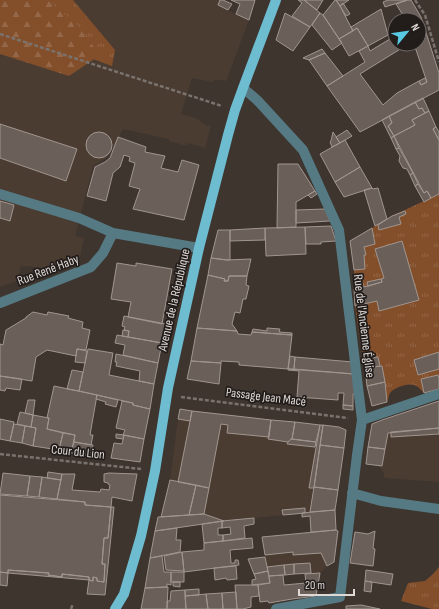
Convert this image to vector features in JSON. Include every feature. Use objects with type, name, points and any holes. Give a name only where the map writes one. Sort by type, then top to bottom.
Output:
[{"type":"main road","name":"Avenue de la République","points":[[115,609],[124,594],[141,536],[155,471],[166,395],[199,248],[235,110],[276,0]]},
{"type":"street","name":"Rue de l'Ancienne Église","points":[[243,88],[257,100],[304,150],[339,230],[362,420],[340,597],[276,609]]},
{"type":"street","points":[[0,194],[79,218],[113,233],[199,248]]},
{"type":"street","name":"Rue René Haby","points":[[0,303],[91,267],[103,253],[113,233]]},
{"type":"street","points":[[362,420],[439,394]]},
{"type":"street","points":[[352,493],[381,500],[439,509]]},
{"type":"path","points":[[415,0],[425,15],[439,62]]},
{"type":"path","points":[[0,34],[235,110]]},
{"type":"path","name":"Passage Jean Macé","points":[[166,395],[362,420]]},
{"type":"path","name":"Cour du Lion","points":[[0,454],[155,471]]},
{"type":"path","points":[[71,609],[72,604]]},
{"type":"shaded area","points":[[0,0],[220,0],[218,6],[249,20],[226,81],[215,80],[212,82],[192,78],[181,114],[198,119],[207,126],[211,126],[205,148],[188,143],[187,146],[169,141],[169,139],[123,129],[108,157],[93,166],[75,236],[84,238],[80,257],[48,268],[21,266],[17,281],[0,287]]},
{"type":"shaded area","points":[[439,401],[439,482],[385,478],[379,466],[382,466],[368,447],[372,424]]},
{"type":"shaded area","points":[[180,409],[339,427],[346,430],[335,510],[224,521],[204,514],[161,517],[170,480]]},
{"type":"shaded area","points":[[338,531],[334,562],[320,573],[269,576],[262,537]]},
{"type":"green space","points":[[0,0],[73,0],[115,50],[112,66],[0,25]]},
{"type":"green space","points":[[0,0],[48,0],[77,25],[100,55],[69,76],[0,54]]},
{"type":"green space","points":[[439,194],[439,389],[424,393],[415,386],[405,385],[392,391],[387,402],[372,406],[367,386],[355,306],[354,270],[350,241],[392,216]]},
{"type":"green space","points":[[439,567],[439,609],[432,609],[401,601],[408,583],[425,581]]},
{"type":"building","points":[[220,0],[232,4],[228,10],[218,5]]},
{"type":"building","points":[[231,0],[255,0],[249,20],[236,14],[240,4]]},
{"type":"building","points":[[298,0],[304,0],[320,13],[310,27],[292,16],[302,3]]},
{"type":"building","points":[[304,0],[323,0],[317,10]]},
{"type":"building","points":[[335,0],[340,6],[353,31],[339,39],[323,15]]},
{"type":"building","points":[[336,0],[349,0],[340,6]]},
{"type":"building","points":[[388,0],[407,0],[385,7],[383,2]]},
{"type":"building","points":[[411,0],[418,12],[401,12],[396,4]]},
{"type":"building","points":[[343,3],[350,14],[346,16],[340,6]]},
{"type":"building","points":[[381,9],[387,36],[368,46],[357,28],[353,31],[351,27]]},
{"type":"building","points":[[285,13],[310,27],[293,51],[276,40]]},
{"type":"building","points":[[320,13],[323,15],[342,43],[332,50],[312,25]]},
{"type":"building","points":[[357,28],[368,46],[349,56],[339,39]]},
{"type":"building","points":[[427,36],[439,73],[439,90],[360,132],[327,86],[365,62],[359,51],[368,46],[370,51],[387,41],[387,52],[396,52],[360,74],[383,105],[397,93],[419,81],[421,85],[427,82],[417,52],[427,52]]},
{"type":"building","points":[[322,49],[325,53],[309,60],[303,58]]},
{"type":"building","points":[[325,53],[343,76],[327,86],[309,60]]},
{"type":"building","points":[[425,78],[427,82],[421,85],[419,81]]},
{"type":"building","points":[[423,98],[429,111],[425,113],[422,108],[419,109],[415,102]]},
{"type":"building","points":[[415,102],[419,109],[422,108],[425,113],[412,120],[415,125],[394,136],[388,126],[392,123],[389,116]]},
{"type":"building","points":[[429,111],[436,127],[433,129],[439,140],[439,194],[431,198],[427,191],[424,193],[394,136],[415,125],[412,120]]},
{"type":"building","points":[[389,116],[392,123],[388,126],[394,136],[391,138],[382,120]]},
{"type":"building","points":[[0,124],[77,149],[66,181],[0,158]]},
{"type":"building","points":[[436,127],[439,132],[439,140],[433,129]]},
{"type":"building","points":[[347,130],[352,136],[340,143],[336,137]]},
{"type":"building","points":[[99,132],[108,136],[112,145],[108,154],[99,158],[90,154],[86,145],[90,136]]},
{"type":"building","points":[[333,132],[340,143],[332,147],[330,142]]},
{"type":"building","points":[[394,136],[399,148],[396,149],[391,138]]},
{"type":"building","points":[[118,137],[146,147],[145,152],[165,156],[161,168],[178,172],[182,160],[199,165],[184,220],[133,209],[140,189],[129,186],[135,163],[129,161],[130,157],[124,155],[120,167],[113,173],[106,201],[87,196],[95,167],[110,158]]},
{"type":"building","points":[[345,140],[360,167],[335,182],[320,154]]},
{"type":"building","points":[[399,148],[413,173],[410,175],[407,169],[403,168],[399,161],[400,156],[396,149]]},
{"type":"building","points":[[278,164],[298,164],[315,191],[296,202],[296,227],[277,228]]},
{"type":"building","points":[[360,167],[372,188],[344,197],[335,182]]},
{"type":"building","points":[[413,173],[418,184],[415,186],[410,175]]},
{"type":"building","points":[[418,184],[424,193],[427,191],[431,198],[424,202],[415,186]]},
{"type":"building","points":[[378,188],[387,219],[375,226],[364,190]]},
{"type":"building","points":[[315,191],[317,194],[311,198],[308,195]]},
{"type":"building","points":[[0,201],[14,205],[10,221],[0,218]]},
{"type":"building","points":[[325,209],[330,221],[296,223],[296,210]]},
{"type":"building","points":[[405,211],[406,214],[399,217],[401,224],[379,230],[378,225],[392,216]]},
{"type":"building","points":[[331,226],[336,241],[321,242],[321,244],[306,244],[305,227]]},
{"type":"building","points":[[305,227],[306,254],[266,256],[265,228]]},
{"type":"building","points":[[265,228],[265,240],[230,241],[230,230]]},
{"type":"building","points":[[372,228],[375,244],[364,247],[366,255],[364,255],[365,269],[354,270],[350,241]]},
{"type":"building","points":[[218,230],[230,230],[230,260],[211,258]]},
{"type":"building","points":[[402,241],[419,300],[379,311],[377,301],[355,306],[354,289],[358,288],[358,284],[363,283],[363,287],[368,286],[382,282],[381,279],[384,278],[375,249]]},
{"type":"building","points":[[211,258],[227,260],[251,259],[247,276],[229,276],[228,281],[224,281],[225,279],[208,275]]},
{"type":"building","points":[[117,263],[136,266],[136,263],[172,269],[162,324],[128,317],[131,302],[111,299]]},
{"type":"building","points":[[208,275],[225,279],[224,281],[228,281],[229,276],[247,276],[246,285],[249,286],[246,299],[243,299],[240,313],[235,312],[232,324],[237,331],[197,328]]},
{"type":"building","points":[[381,279],[382,282],[368,286],[367,282]]},
{"type":"building","points":[[33,312],[47,315],[48,312],[69,316],[68,318],[83,322],[82,328],[90,330],[86,350],[77,349],[76,356],[47,350],[36,357],[32,381],[0,376],[0,344],[3,345],[6,330]]},
{"type":"building","points":[[124,316],[166,324],[162,343],[128,337],[129,331],[124,330],[125,327],[122,326]]},
{"type":"building","points":[[197,328],[237,331],[238,334],[251,335],[252,332],[292,335],[288,369],[239,365],[239,362],[221,361],[221,363],[191,361]]},
{"type":"building","points":[[267,328],[280,329],[279,332],[292,333],[292,335],[252,332],[253,329],[267,331]]},
{"type":"building","points":[[123,330],[129,331],[128,337],[122,336]]},
{"type":"building","points":[[117,335],[162,343],[158,363],[123,355],[125,345],[115,343]]},
{"type":"building","points":[[77,349],[87,351],[85,363],[75,362]]},
{"type":"building","points":[[88,349],[113,353],[109,375],[154,384],[150,409],[133,405],[133,403],[79,391]]},
{"type":"building","points":[[439,352],[439,369],[418,375],[414,360]]},
{"type":"building","points":[[116,354],[158,363],[154,384],[139,381],[140,371],[116,366]]},
{"type":"building","points":[[290,356],[295,357],[294,369],[288,369]]},
{"type":"building","points":[[295,357],[353,362],[354,374],[294,369]]},
{"type":"building","points":[[378,357],[380,366],[365,368],[363,359]]},
{"type":"building","points":[[191,361],[221,363],[219,384],[187,379]]},
{"type":"building","points":[[382,366],[385,382],[367,386],[365,368]]},
{"type":"building","points":[[288,369],[354,374],[357,394],[353,394],[353,406],[343,405],[344,393],[338,393],[338,400],[297,397],[299,371]]},
{"type":"building","points":[[72,370],[83,372],[79,391],[67,389]]},
{"type":"building","points":[[438,375],[439,389],[424,393],[421,379]]},
{"type":"building","points":[[0,376],[22,379],[20,390],[6,388],[5,391],[0,390]]},
{"type":"building","points":[[385,382],[387,402],[372,406],[367,386]]},
{"type":"building","points":[[54,386],[97,395],[90,435],[93,435],[91,445],[74,442],[75,435],[47,429],[49,418],[47,418]]},
{"type":"building","points":[[97,395],[118,400],[116,407],[105,404],[106,402],[96,399]]},
{"type":"building","points":[[28,400],[35,400],[33,415],[25,413]]},
{"type":"building","points":[[122,401],[150,409],[144,439],[123,435],[125,430],[116,428]]},
{"type":"building","points":[[439,401],[439,428],[388,433],[385,449],[368,447],[372,424]]},
{"type":"building","points":[[343,405],[353,406],[353,410],[343,409]]},
{"type":"building","points":[[180,409],[192,411],[190,421],[178,419]]},
{"type":"building","points":[[192,411],[271,420],[269,437],[227,433],[228,425],[221,424],[209,488],[178,482]]},
{"type":"building","points":[[20,412],[33,415],[31,427],[17,424]]},
{"type":"building","points":[[33,415],[49,418],[47,429],[63,433],[59,450],[33,446],[36,428],[31,427]]},
{"type":"building","points":[[0,419],[14,422],[10,441],[0,439]]},
{"type":"building","points":[[271,420],[295,422],[292,439],[288,442],[268,439]]},
{"type":"building","points":[[295,422],[320,425],[316,442],[292,439]]},
{"type":"building","points":[[14,424],[25,426],[22,443],[10,441]]},
{"type":"building","points":[[320,425],[323,425],[314,488],[309,488]]},
{"type":"building","points":[[323,425],[339,427],[346,430],[344,448],[320,445]]},
{"type":"building","points":[[25,426],[36,428],[33,446],[22,443]]},
{"type":"building","points":[[439,428],[439,434],[391,437],[391,432]]},
{"type":"building","points":[[63,433],[75,435],[71,453],[59,450]]},
{"type":"building","points":[[116,434],[124,435],[123,439],[116,438]]},
{"type":"building","points":[[124,435],[144,439],[140,462],[111,458],[114,443],[122,444]]},
{"type":"building","points":[[291,439],[316,442],[315,447],[287,444]]},
{"type":"building","points":[[74,442],[93,445],[91,456],[71,453]]},
{"type":"building","points":[[320,445],[344,448],[338,490],[314,487]]},
{"type":"building","points":[[368,447],[385,449],[382,466],[366,464]]},
{"type":"building","points":[[48,472],[62,474],[61,480],[47,478]]},
{"type":"building","points":[[3,473],[30,476],[27,496],[0,494]]},
{"type":"building","points":[[62,474],[75,474],[72,490],[100,492],[101,489],[109,490],[110,485],[104,482],[104,474],[137,474],[132,501],[112,497],[111,507],[85,505],[85,502],[57,499]]},
{"type":"building","points":[[30,476],[42,477],[39,497],[27,496]]},
{"type":"building","points":[[42,477],[61,480],[57,499],[39,497]]},
{"type":"building","points":[[170,480],[196,485],[189,515],[161,517]]},
{"type":"building","points":[[196,485],[209,488],[204,514],[189,515]]},
{"type":"building","points":[[314,487],[338,490],[335,510],[310,512]]},
{"type":"building","points":[[0,495],[85,502],[85,505],[111,507],[108,538],[104,538],[102,564],[105,564],[104,582],[97,581],[97,578],[93,577],[93,581],[89,580],[89,577],[62,574],[62,577],[48,575],[49,573],[8,570],[8,573],[0,572]]},
{"type":"building","points":[[111,507],[114,507],[105,595],[87,594],[89,580],[93,581],[93,577],[97,578],[97,581],[104,582],[105,564],[102,564],[104,538],[108,538]]},
{"type":"building","points":[[305,508],[305,513],[283,515],[282,510]]},
{"type":"building","points":[[335,510],[336,530],[311,532],[310,516],[302,517],[302,513]]},
{"type":"building","points":[[204,514],[224,521],[155,531],[158,517]]},
{"type":"building","points":[[254,518],[254,524],[244,526],[245,538],[223,541],[223,535],[231,534],[230,527],[222,528],[222,521]]},
{"type":"building","points":[[222,521],[222,528],[218,528],[218,535],[223,535],[223,541],[204,543],[202,524]]},
{"type":"building","points":[[177,528],[176,540],[181,540],[180,552],[150,558],[155,531]]},
{"type":"building","points":[[338,531],[334,562],[327,566],[321,553],[293,555],[293,552],[265,555],[262,537]]},
{"type":"building","points":[[375,531],[373,566],[350,563],[355,532],[368,534]]},
{"type":"building","points":[[252,538],[253,548],[230,550],[231,563],[235,563],[235,560],[238,560],[239,565],[184,572],[182,552],[204,550],[204,543]]},
{"type":"building","points":[[182,552],[184,571],[166,570],[164,556]]},
{"type":"building","points":[[162,556],[164,572],[171,572],[171,585],[167,584],[167,587],[145,588],[150,558]]},
{"type":"building","points":[[265,557],[268,571],[254,574],[248,559]]},
{"type":"building","points":[[310,563],[311,573],[294,574],[294,564]]},
{"type":"building","points":[[294,564],[294,574],[285,575],[284,565]]},
{"type":"building","points":[[284,565],[285,575],[269,576],[267,567]]},
{"type":"building","points":[[236,566],[237,579],[227,580],[226,578],[215,580],[214,568]]},
{"type":"building","points":[[8,570],[49,573],[48,575],[62,577],[62,574],[89,577],[89,580],[8,573]]},
{"type":"building","points":[[366,570],[393,574],[391,585],[365,581]]},
{"type":"building","points":[[268,571],[270,583],[252,585],[252,580],[256,579],[254,574]]},
{"type":"building","points":[[0,572],[8,573],[7,586],[0,585]]},
{"type":"building","points":[[171,572],[184,572],[184,582],[171,582]]},
{"type":"building","points":[[320,573],[316,596],[269,603],[268,601],[260,602],[258,585],[270,583],[269,576],[283,575],[284,585],[306,583],[305,574]]},
{"type":"building","points":[[365,581],[372,582],[371,592],[364,591]]},
{"type":"building","points":[[173,582],[180,582],[180,587],[173,586]]},
{"type":"building","points":[[235,585],[258,585],[259,596],[251,597],[251,607],[237,609]]},
{"type":"building","points":[[168,587],[167,609],[141,609],[145,588]]},
{"type":"building","points":[[199,589],[199,595],[185,596],[185,590]]},
{"type":"building","points":[[185,590],[186,609],[167,609],[167,601],[170,601],[171,591]]},
{"type":"building","points":[[236,592],[237,609],[223,609],[222,593]]},
{"type":"building","points":[[222,593],[223,609],[208,609],[206,594]]},
{"type":"building","points":[[206,594],[208,609],[186,609],[185,596]]},
{"type":"building","points":[[361,605],[380,609],[346,609],[346,606]]}]
